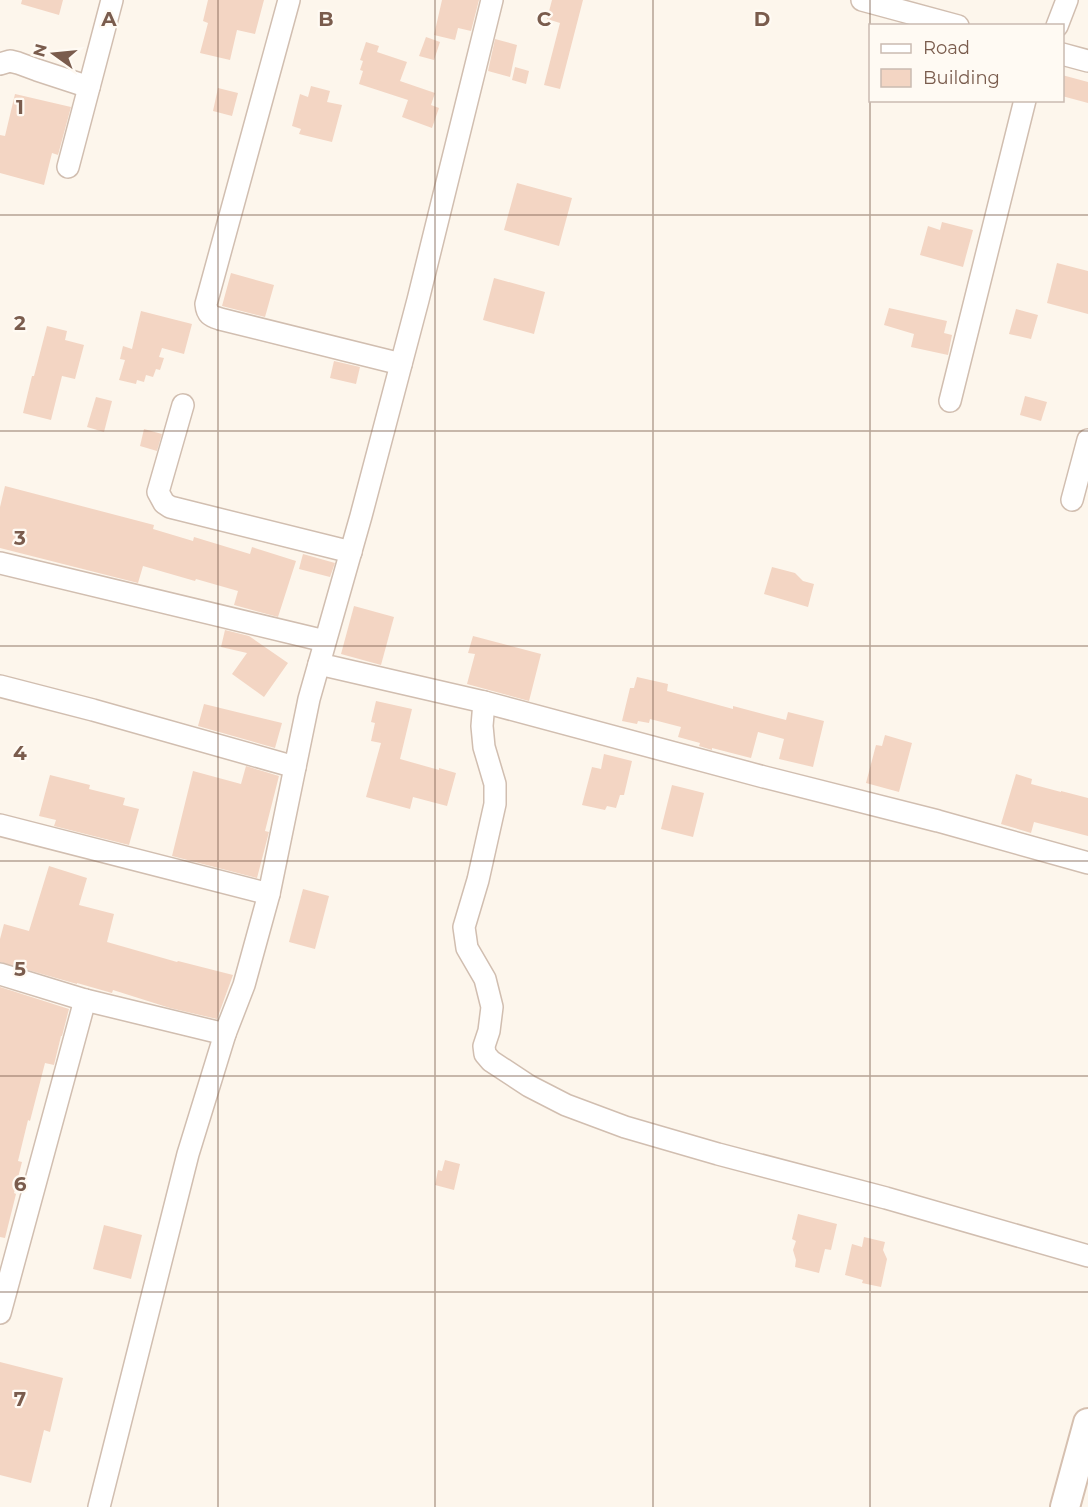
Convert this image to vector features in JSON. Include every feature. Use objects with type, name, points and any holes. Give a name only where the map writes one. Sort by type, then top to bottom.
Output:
[{"type":"main road","points":[[1065,1507],[1088,1423]]},
{"type":"street","points":[[68,167],[112,0]]},
{"type":"street","points":[[289,0],[206,310],[211,316],[220,319],[401,363]]},
{"type":"street","points":[[99,1507],[188,1154],[225,1034],[244,985],[269,894],[309,699],[401,363],[492,0]]},
{"type":"street","points":[[862,0],[897,5],[952,24]]},
{"type":"street","points":[[1058,24],[1067,0]]},
{"type":"street","points":[[1064,55],[1088,61]]},
{"type":"street","points":[[0,64],[10,61],[18,63],[89,87]]},
{"type":"street","points":[[951,401],[1025,102]]},
{"type":"street","points":[[183,405],[159,492],[164,503],[170,507],[351,552]]},
{"type":"street","points":[[1072,500],[1088,440]]},
{"type":"street","points":[[0,563],[325,641]]},
{"type":"street","points":[[320,664],[484,702],[938,821],[1088,863]]},
{"type":"street","points":[[0,686],[295,767]]},
{"type":"street","points":[[484,702],[482,726],[484,747],[495,784],[495,804],[478,880],[464,927],[467,948],[485,979],[492,1007],[489,1031],[484,1046],[485,1054],[491,1061],[529,1086],[566,1105],[625,1127],[1088,1256]]},
{"type":"street","points":[[0,825],[269,894]]},
{"type":"street","points":[[0,974],[85,1000],[225,1034]]},
{"type":"street","points":[[0,1313],[85,1000]]},
{"type":"building","points":[[22,0],[63,0],[59,15],[21,4]]},
{"type":"building","points":[[208,0],[264,0],[255,34],[237,30],[230,60],[200,53],[208,23],[203,21]]},
{"type":"building","points":[[442,0],[479,0],[471,31],[458,28],[455,40],[434,35]]},
{"type":"building","points":[[552,0],[583,0],[560,89],[544,85],[560,23],[547,19]]},
{"type":"building","points":[[426,37],[440,42],[434,60],[419,56]]},
{"type":"building","points":[[495,39],[517,45],[510,77],[488,71]]},
{"type":"building","points":[[366,42],[379,46],[377,52],[407,62],[400,81],[435,93],[431,105],[439,108],[432,128],[402,117],[408,100],[359,84],[363,71],[360,70],[363,61],[360,60]]},
{"type":"building","points":[[515,67],[529,71],[526,84],[512,80]]},
{"type":"building","points":[[1064,76],[1088,82],[1088,103],[1064,97]]},
{"type":"building","points":[[311,86],[330,91],[327,102],[342,105],[332,142],[299,134],[301,129],[292,126],[300,94],[308,97]]},
{"type":"building","points":[[218,88],[238,93],[232,116],[213,111]]},
{"type":"building","points":[[15,94],[71,107],[58,155],[52,153],[44,185],[0,173],[0,135],[5,136]]},
{"type":"building","points":[[517,183],[572,198],[559,246],[504,230]]},
{"type":"building","points":[[942,222],[973,230],[963,267],[920,255],[928,226],[940,230]]},
{"type":"building","points":[[1057,263],[1088,271],[1088,314],[1047,303]]},
{"type":"building","points":[[231,273],[274,285],[265,317],[222,306]]},
{"type":"building","points":[[494,278],[545,292],[534,334],[483,320]]},
{"type":"building","points":[[889,308],[947,321],[944,333],[952,335],[948,355],[911,347],[914,334],[884,325]]},
{"type":"building","points":[[1016,309],[1038,315],[1031,339],[1009,334]]},
{"type":"building","points":[[141,311],[192,324],[184,354],[162,348],[159,357],[164,358],[160,370],[156,369],[153,377],[146,375],[144,382],[137,380],[136,384],[119,380],[125,360],[120,359],[123,346],[132,349]]},
{"type":"building","points":[[47,326],[67,331],[65,340],[84,345],[75,379],[62,376],[51,420],[23,413]]},
{"type":"building","points":[[334,361],[360,367],[356,384],[330,378]]},
{"type":"building","points":[[1025,396],[1047,402],[1041,421],[1020,415]]},
{"type":"building","points":[[96,397],[112,401],[104,432],[87,427]]},
{"type":"building","points":[[144,429],[162,434],[157,451],[140,446]]},
{"type":"building","points":[[5,486],[154,525],[153,529],[193,541],[194,537],[250,554],[252,547],[296,561],[278,617],[234,605],[238,591],[196,579],[195,581],[143,566],[138,583],[0,548],[0,507]]},
{"type":"building","points":[[303,554],[335,563],[330,577],[299,569]]},
{"type":"building","points":[[772,567],[795,573],[803,581],[814,584],[808,607],[764,594]]},
{"type":"building","points":[[354,606],[394,617],[381,665],[341,654]]},
{"type":"building","points":[[225,630],[249,636],[288,663],[264,697],[232,674],[247,653],[221,647]]},
{"type":"building","points":[[473,636],[541,654],[529,701],[467,684],[475,654],[468,653]]},
{"type":"building","points":[[637,677],[668,684],[667,691],[733,709],[733,706],[786,720],[788,712],[824,721],[813,767],[779,759],[784,739],[758,732],[751,758],[712,748],[712,750],[699,746],[700,743],[678,737],[681,727],[650,719],[649,723],[638,721],[637,724],[622,721],[630,688],[634,688]]},
{"type":"building","points":[[376,701],[412,709],[400,759],[456,773],[447,806],[413,797],[410,809],[366,797],[381,743],[371,741],[375,723],[371,722]]},
{"type":"building","points":[[204,704],[282,723],[275,748],[198,726]]},
{"type":"building","points":[[885,735],[912,743],[899,792],[866,783],[876,745],[882,746]]},
{"type":"building","points":[[604,754],[632,761],[624,795],[620,795],[616,808],[607,806],[605,810],[582,805],[592,767],[601,769]]},
{"type":"building","points":[[246,766],[279,776],[265,831],[269,832],[257,878],[172,856],[193,771],[241,784]]},
{"type":"building","points":[[1016,774],[1032,779],[1031,784],[1088,798],[1088,836],[1034,822],[1031,833],[1001,824]]},
{"type":"building","points":[[50,775],[90,785],[89,789],[125,798],[123,805],[139,809],[129,845],[54,826],[56,820],[39,816]]},
{"type":"building","points":[[672,785],[704,793],[693,837],[661,829]]},
{"type":"building","points":[[49,866],[87,878],[79,905],[114,914],[107,942],[233,975],[217,1019],[0,962],[0,939],[4,924],[29,931]]},
{"type":"building","points":[[303,889],[329,896],[315,949],[289,942]]},
{"type":"building","points":[[0,987],[69,1009],[54,1065],[45,1063],[30,1121],[28,1120],[18,1161],[22,1162],[14,1193],[16,1194],[5,1238],[0,1237]]},
{"type":"building","points":[[445,1160],[460,1164],[454,1190],[435,1185],[438,1170],[442,1171]]},
{"type":"building","points":[[798,1214],[837,1224],[831,1250],[825,1249],[819,1273],[795,1267],[796,1260],[793,1250],[796,1241],[792,1239]]},
{"type":"building","points":[[104,1225],[142,1235],[131,1279],[93,1269]]},
{"type":"building","points":[[864,1237],[885,1242],[883,1250],[887,1259],[881,1287],[862,1283],[863,1280],[845,1275],[852,1244],[862,1247]]},
{"type":"building","points":[[0,1362],[63,1378],[50,1432],[44,1430],[31,1483],[0,1475]]}]
